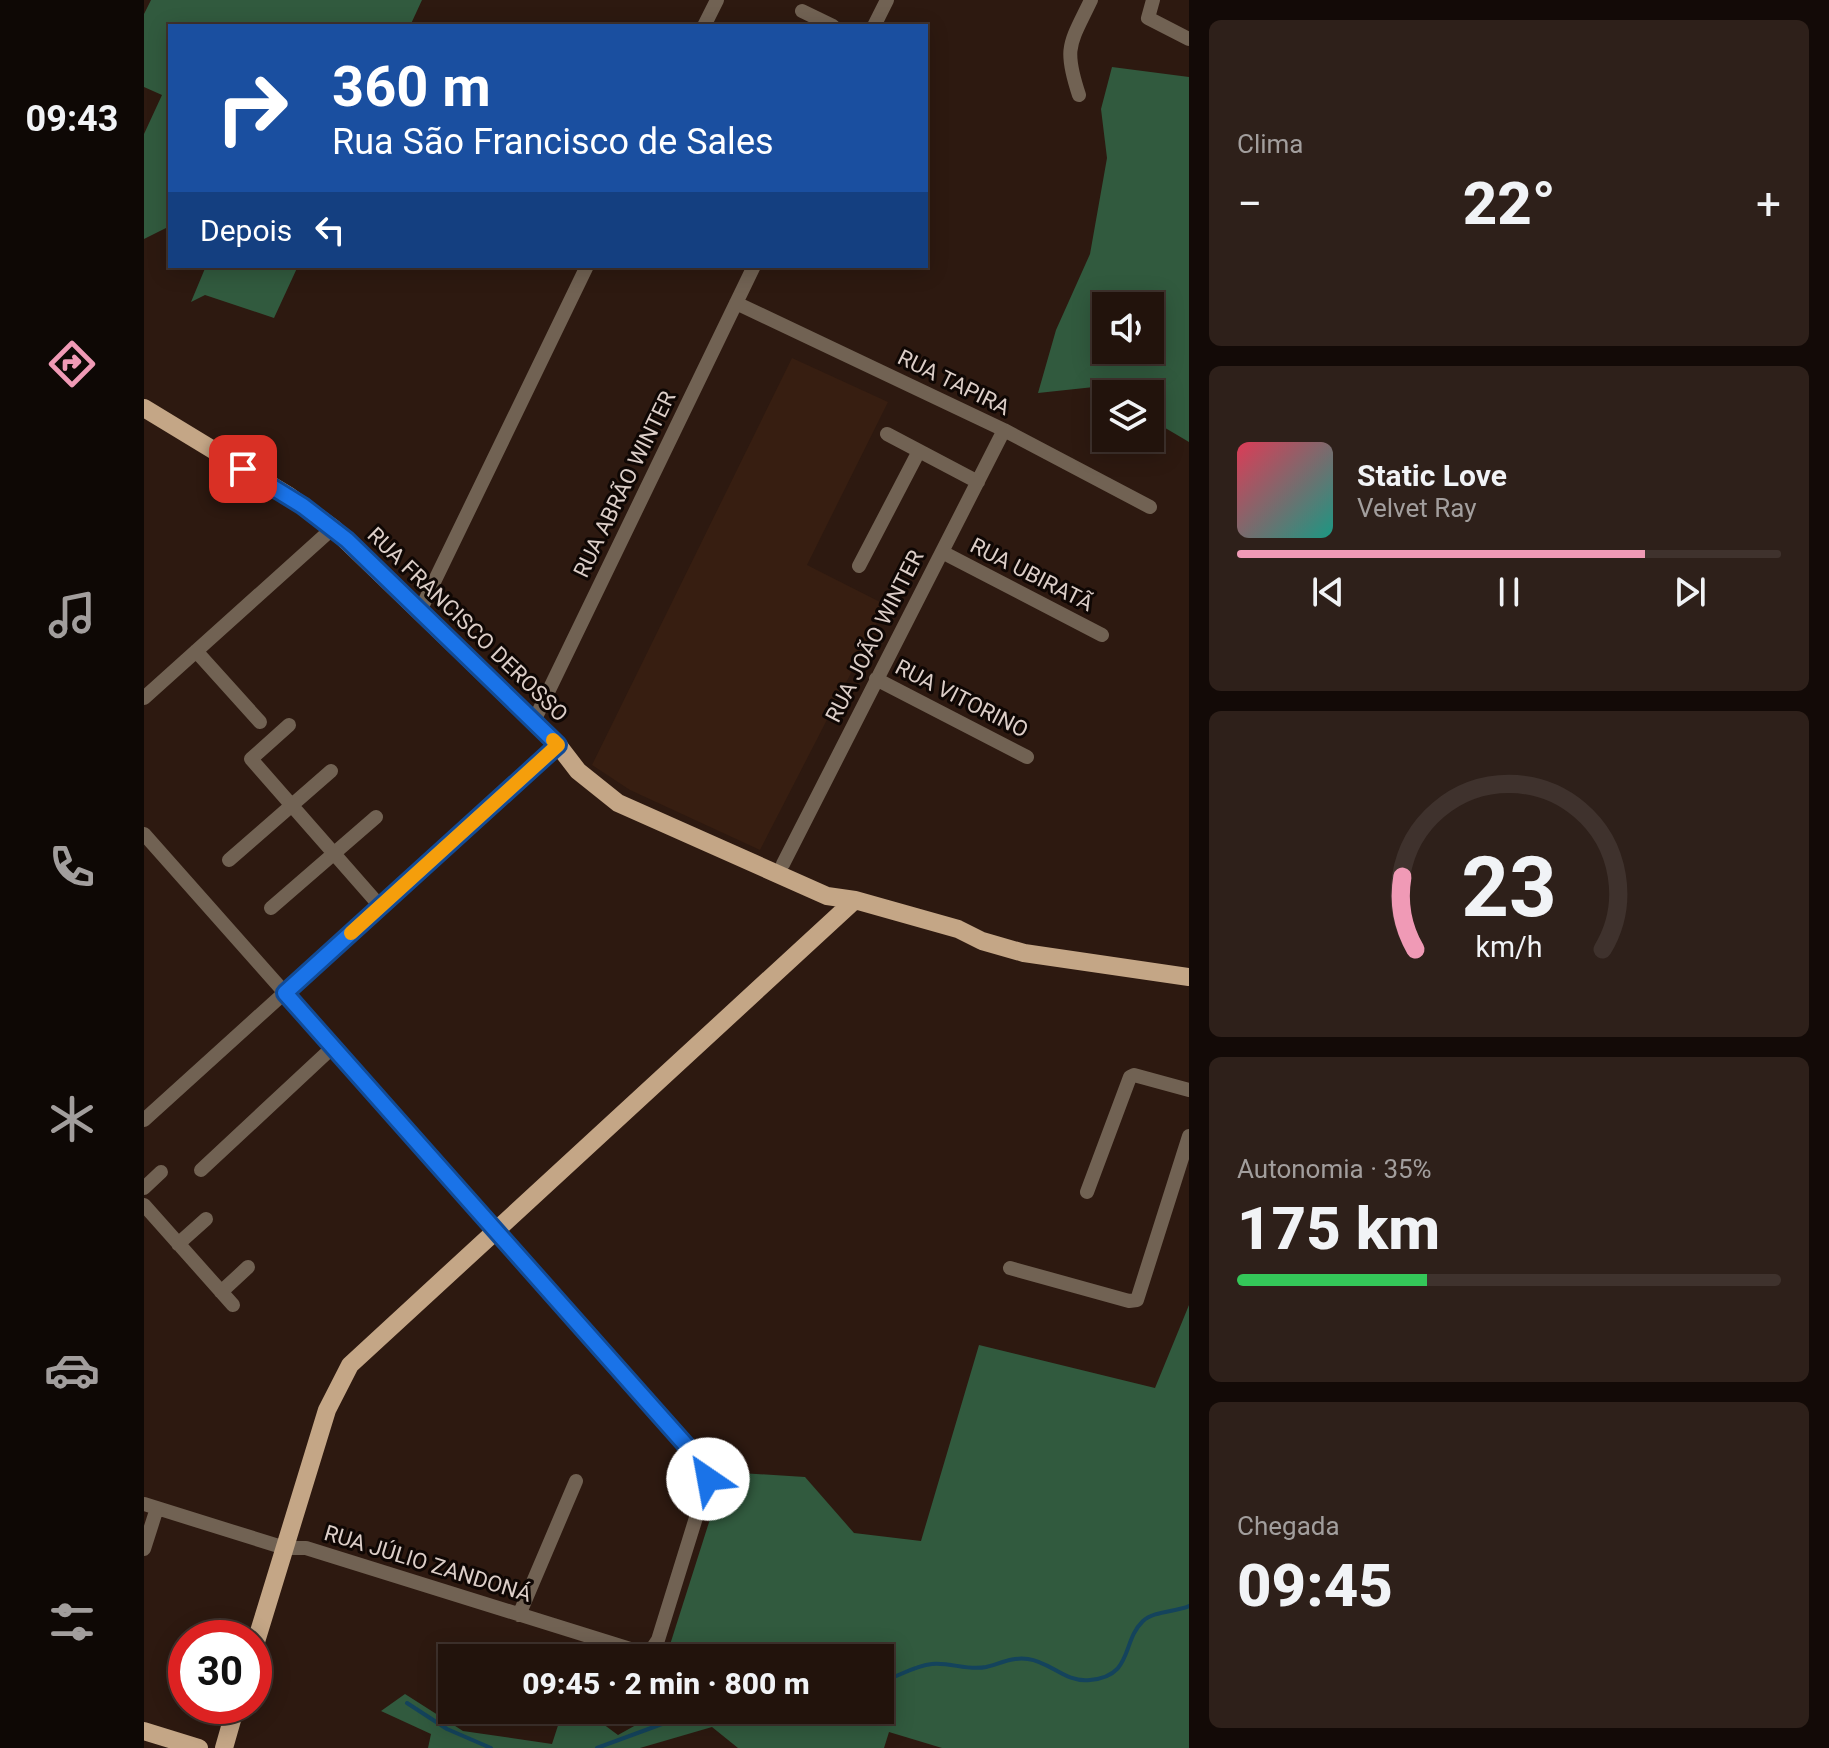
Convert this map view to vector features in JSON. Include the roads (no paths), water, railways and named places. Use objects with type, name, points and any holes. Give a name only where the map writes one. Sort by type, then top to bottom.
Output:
[{"type":"main road","name":"RUA FRANCISCO DEROSSO","points":[[144,408],[333,528],[534,721],[587,780],[628,808],[827,896],[855,900],[1024,953],[1189,977]]},
{"type":"main road","name":"RUA FRANCISCO DEROSSO","points":[[558,745],[635,798],[834,886],[855,900]]},
{"type":"main road","points":[[263,1620],[327,1410],[350,1365],[855,900]]},
{"type":"main road","points":[[224,1748],[231,1724]]},
{"type":"main road","points":[[144,1731],[199,1748]]},
{"type":"street","points":[[705,24],[717,0]]},
{"type":"street","points":[[875,24],[887,0]]},
{"type":"street","points":[[1079,95],[1068,63],[1072,41],[1091,0]]},
{"type":"street","points":[[1153,0],[1148,18],[1189,39]]},
{"type":"street","points":[[802,11],[829,24]]},
{"type":"street","points":[[420,611],[586,268]]},
{"type":"street","name":"RUA ABRÃO WINTER","points":[[534,721],[753,268]]},
{"type":"street","name":"RUA TAPIRA","points":[[736,303],[1004,430],[1150,507]]},
{"type":"street","name":"RUA JOÃO WINTER","points":[[783,864],[1004,430]]},
{"type":"street","points":[[887,434],[978,482]]},
{"type":"street","points":[[859,566],[919,451]]},
{"type":"street","points":[[144,698],[333,528]]},
{"type":"street","name":"RUA UBIRATÃ","points":[[942,552],[1102,635]]},
{"type":"street","points":[[196,651],[260,722]]},
{"type":"street","name":"RUA VITORINO","points":[[876,679],[1027,757]]},
{"type":"street","points":[[289,725],[251,759],[380,906]]},
{"type":"street","points":[[144,1120],[558,745]]},
{"type":"street","points":[[229,860],[331,771]]},
{"type":"street","points":[[271,908],[376,817]]},
{"type":"street","points":[[144,834],[495,1230]]},
{"type":"street","points":[[201,1170],[333,1047]]},
{"type":"street","points":[[1087,1192],[1130,1077],[1134,1075],[1189,1090]]},
{"type":"street","points":[[1010,1268],[1129,1301],[1137,1300],[1189,1136]]},
{"type":"street","points":[[144,1188],[161,1172]]},
{"type":"street","points":[[144,1205],[233,1305]]},
{"type":"street","points":[[178,1244],[206,1219]]},
{"type":"street","name":"RUA JÚLIO ZANDONÁ","points":[[150,1506],[285,1548],[306,1548],[638,1652],[652,1649],[658,1640],[685,1556],[707,1473],[495,1230]]},
{"type":"street","points":[[221,1292],[248,1267]]},
{"type":"street","points":[[519,1615],[576,1481]]},
{"type":"street","points":[[144,1549],[150,1506]]},
{"type":"waterway","points":[[894,1676],[925,1665],[979,1668],[1022,1659],[1036,1661],[1081,1680],[1104,1677],[1120,1665],[1136,1629],[1143,1621],[1153,1615],[1189,1606]]},
{"type":"waterway","points":[[407,1703],[447,1729],[491,1748]]},
{"type":"waterway","points":[[597,1748],[662,1724]]}]
